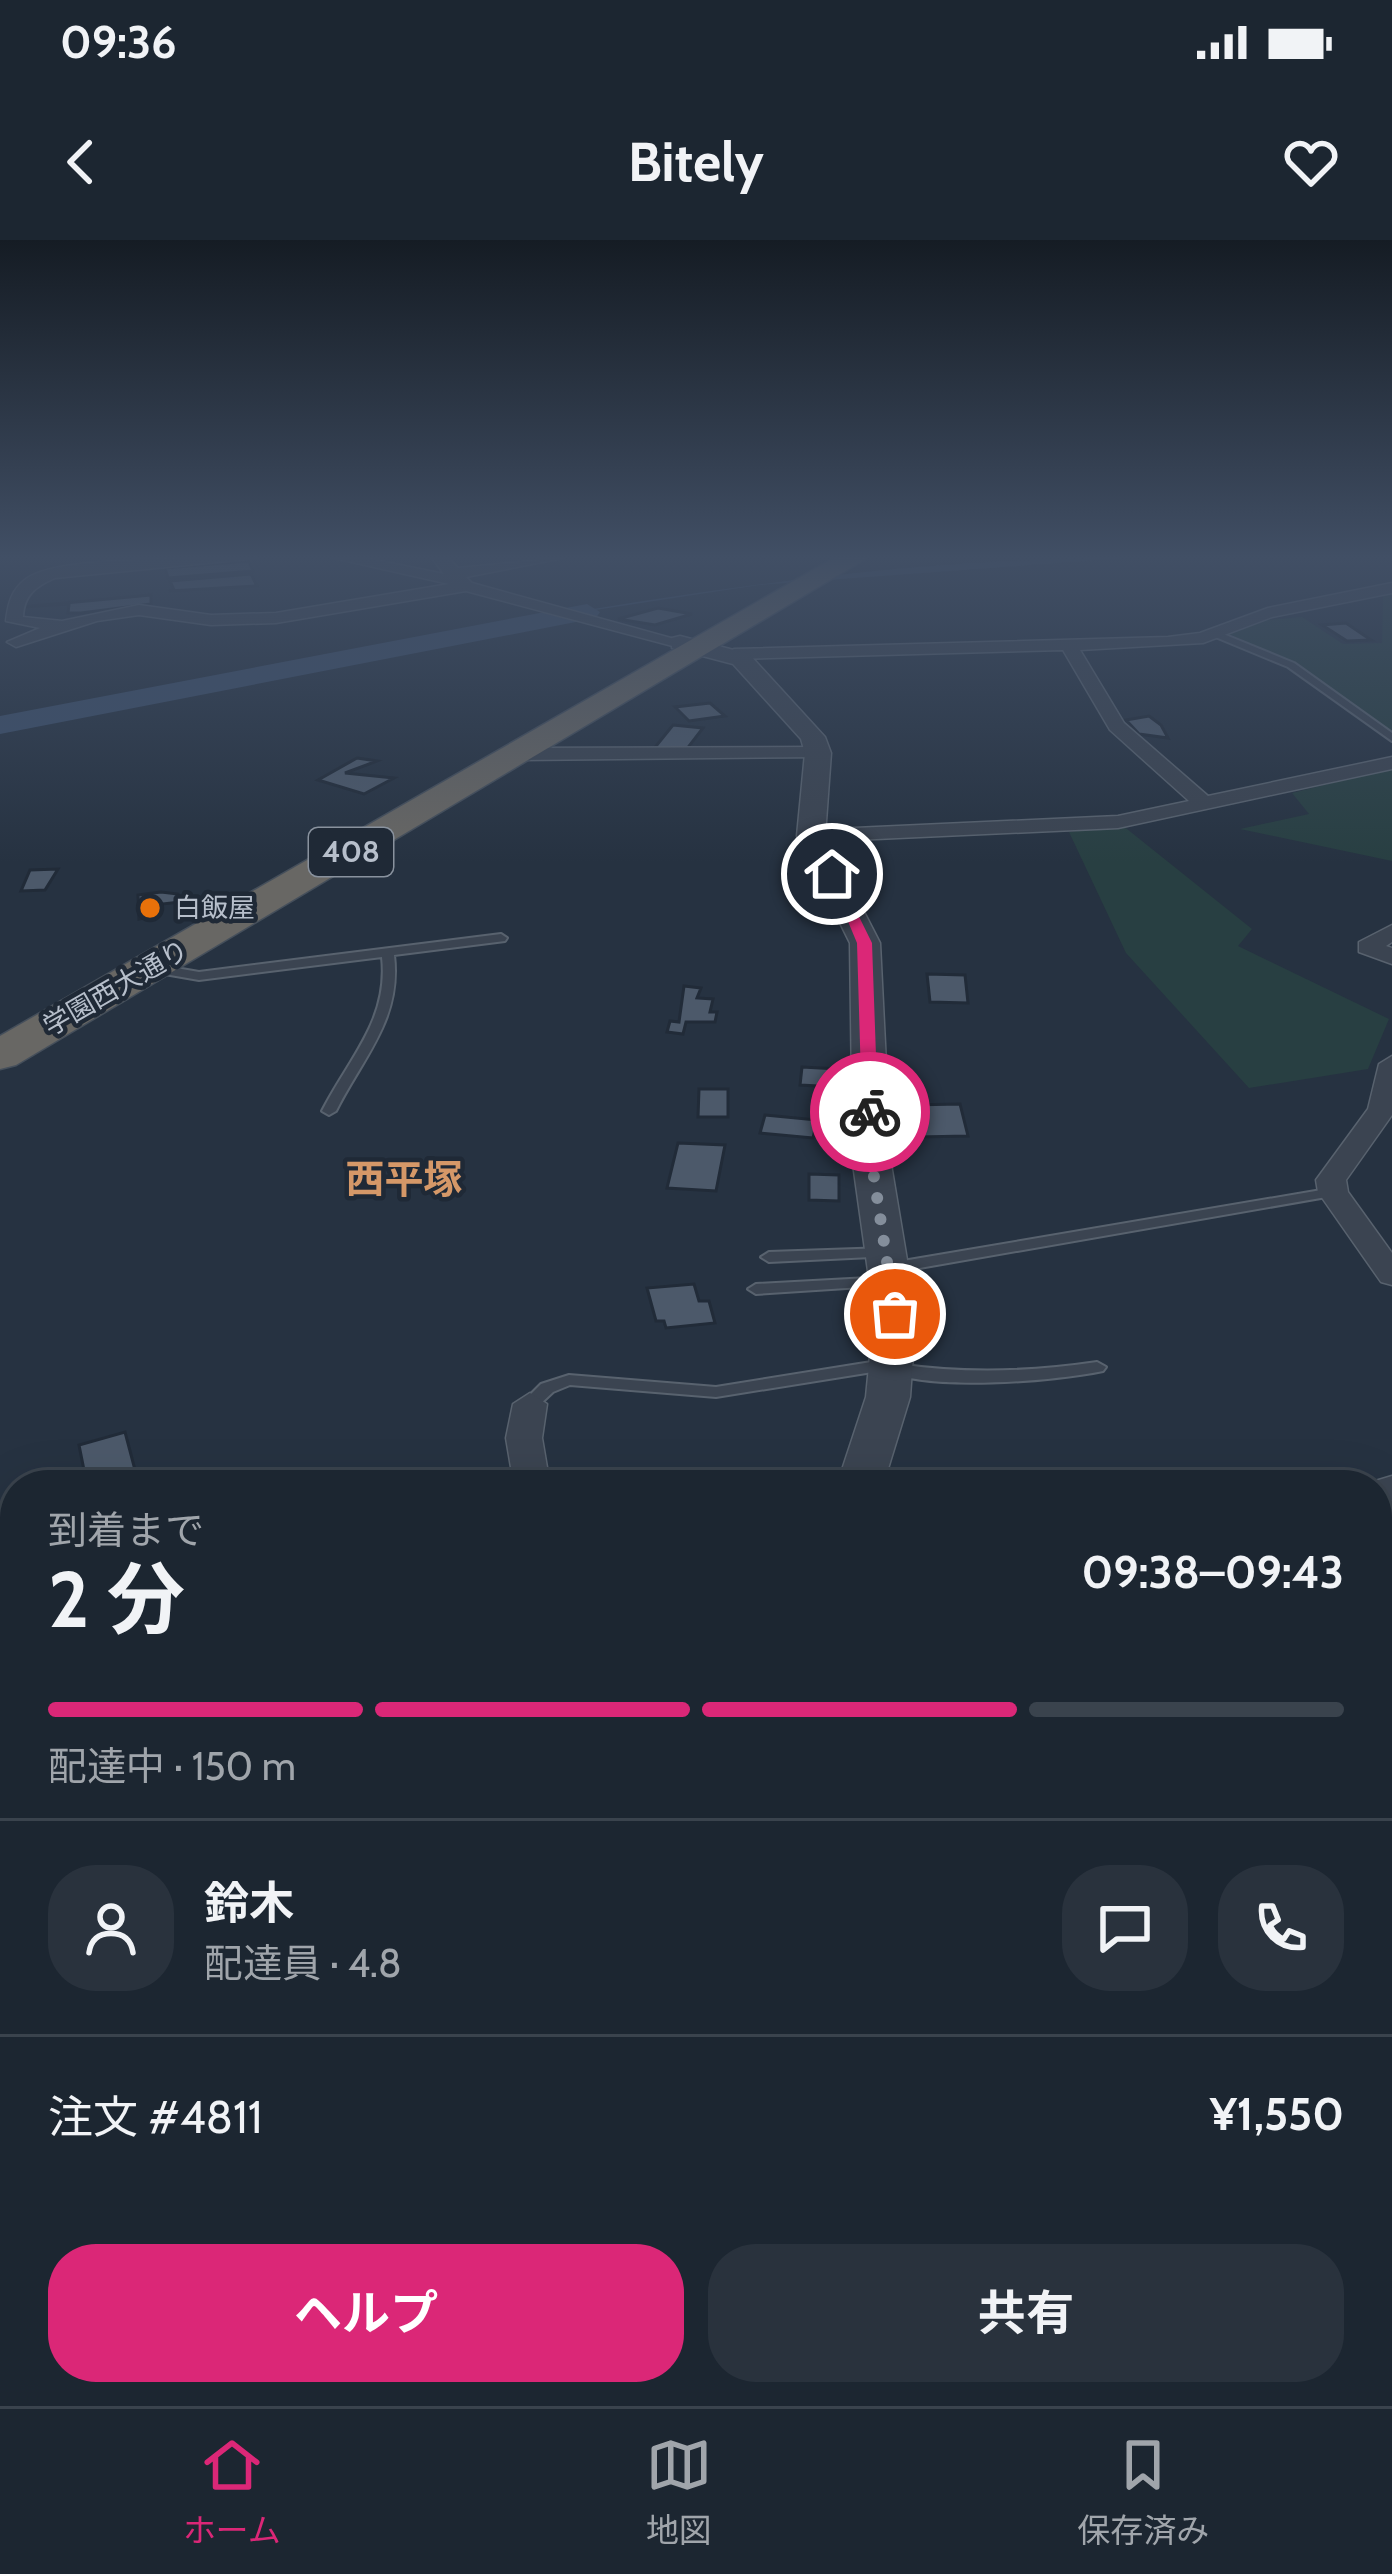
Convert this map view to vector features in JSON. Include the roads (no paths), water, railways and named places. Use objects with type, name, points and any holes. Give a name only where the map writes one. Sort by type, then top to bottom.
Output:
[{"type":"highway","name":"学園西大通り","points":[[0,1030],[685,659]]},
{"type":"highway","name":"学園西大通り","points":[[0,1055],[686,659]]},
{"type":"street","points":[[734,659],[750,665],[813,737],[818,753],[811,836],[865,943],[872,1164],[888,1268],[893,1366],[881,1427],[865,1470]]},
{"type":"street","points":[[1077,659],[1117,725],[1207,806]]},
{"type":"street","points":[[520,754],[818,753]]},
{"type":"street","points":[[811,836],[1060,829],[1207,806],[1392,764]]},
{"type":"street","points":[[1392,932],[1368,947],[1392,957]]},
{"type":"street","points":[[1392,1064],[1382,1109],[1331,1180],[1333,1192],[1392,1275]]},
{"type":"street","points":[[529,1470],[524,1438],[530,1403]]},
{"type":"lane","points":[[1277,659],[1392,738]]},
{"type":"lane","points":[[153,968],[199,976],[501,938]]},
{"type":"lane","points":[[329,1111],[346,1072],[386,1018],[394,981],[388,955]]},
{"type":"lane","points":[[756,1289],[1333,1192]]},
{"type":"lane","points":[[770,1257],[888,1268]]},
{"type":"lane","points":[[530,1403],[547,1388],[569,1380],[716,1392],[893,1366],[954,1376],[1043,1376],[1097,1367]]},
{"type":"waterway","points":[[0,725],[342,659]]},
{"type":"place","name":"白飯屋","points":[[150,908]]},
{"type":"district","name":"西平塚","points":[[404,1179]]}]
